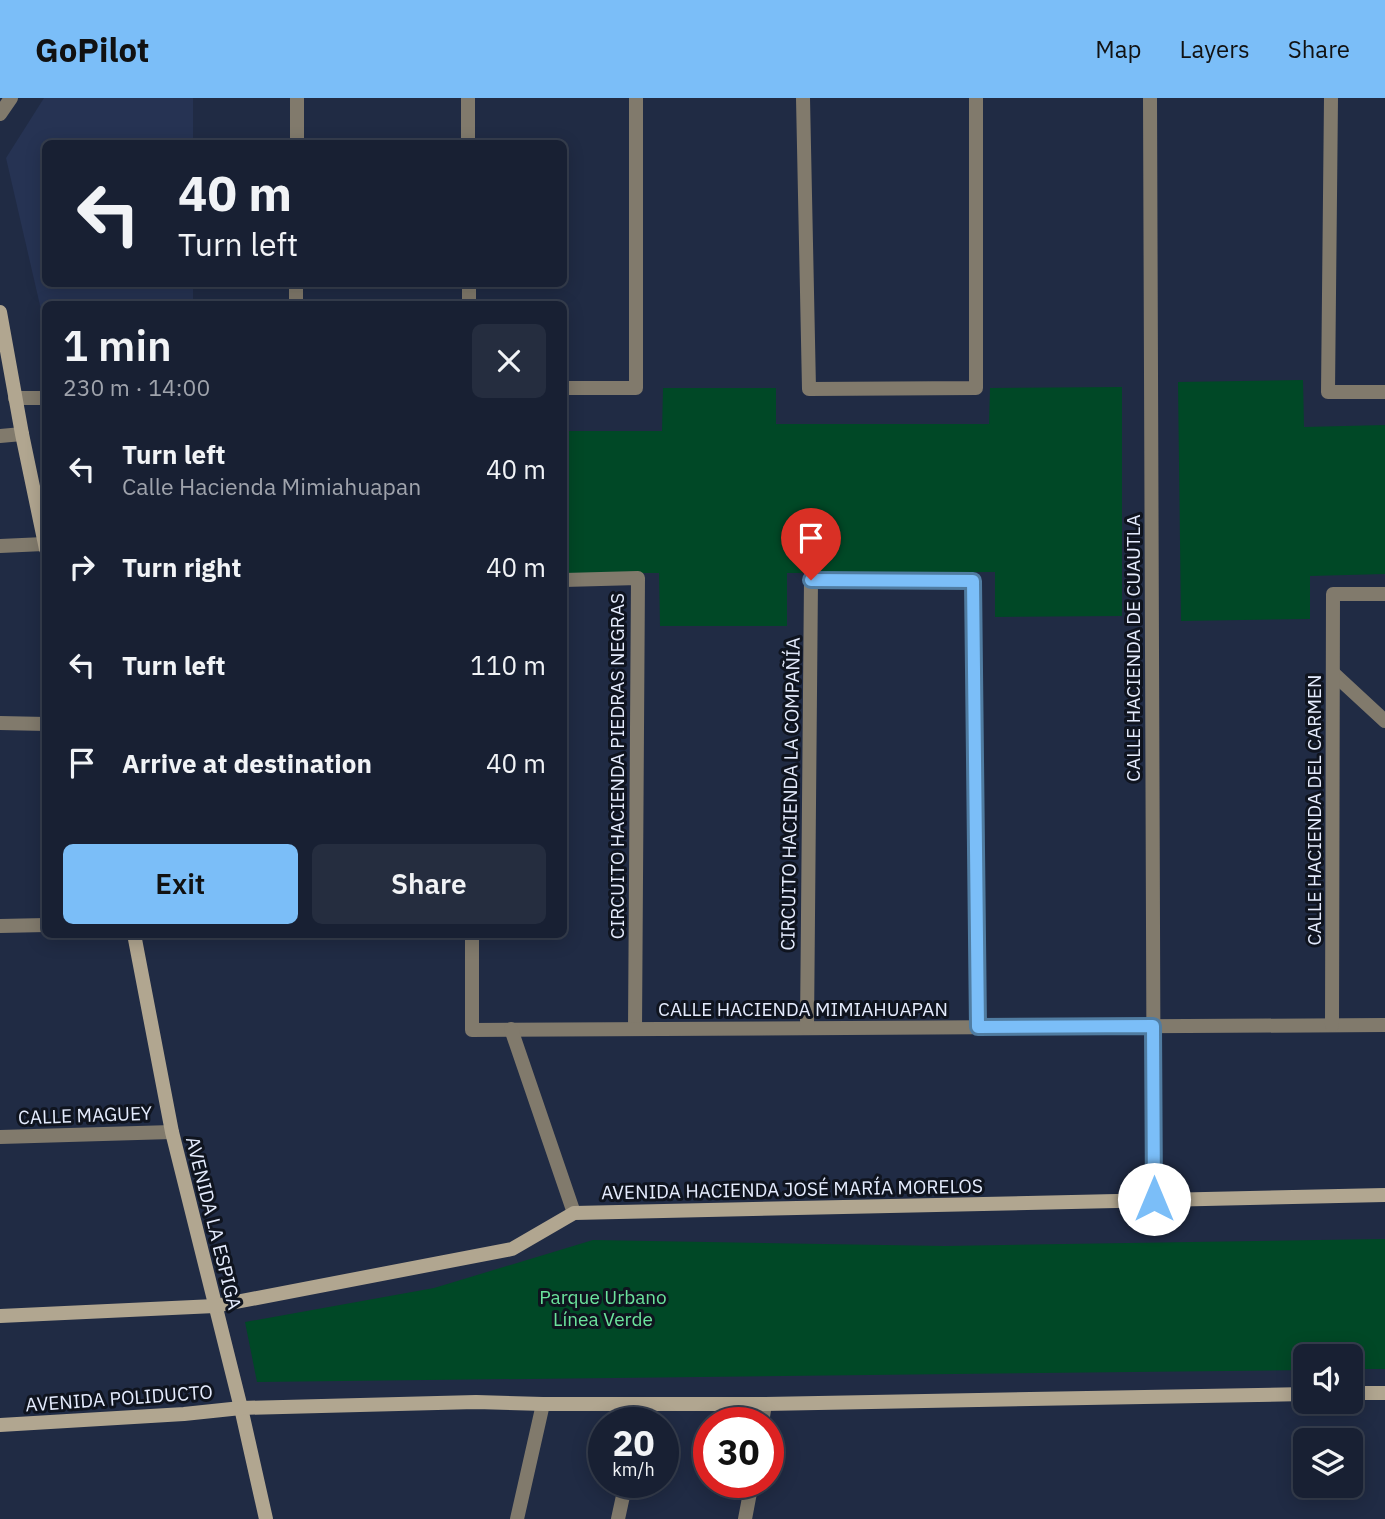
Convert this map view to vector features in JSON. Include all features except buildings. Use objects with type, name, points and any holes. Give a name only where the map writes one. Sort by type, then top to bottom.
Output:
[{"type":"main road","points":[[0,312],[42,532]]},
{"type":"main road","name":"AVENIDA LA ESPIGA","points":[[135,938],[172,1132],[266,1519]]},
{"type":"main road","name":"AVENIDA HACIENDA JOSÉ MARÍA MORELOS","points":[[215,1306],[512,1249],[574,1213],[1385,1195]]},
{"type":"main road","points":[[0,1316],[215,1306]]},
{"type":"main road","points":[[1363,1393],[1385,1393]]},
{"type":"main road","points":[[241,1409],[476,1402],[765,1404],[1293,1394]]},
{"type":"main road","name":"AVENIDA POLIDUCTO","points":[[0,1425],[184,1415],[241,1409]]},
{"type":"street","points":[[0,114],[11,98]]},
{"type":"street","points":[[297,98],[297,140]]},
{"type":"street","points":[[468,98],[468,140]]},
{"type":"street","points":[[567,388],[636,388],[636,98]]},
{"type":"street","points":[[803,98],[809,390],[976,388],[976,98]]},
{"type":"street","name":"CALLE HACIENDA DE CUAUTLA","points":[[1150,98],[1154,1199]]},
{"type":"street","points":[[1331,98],[1328,392],[1385,392]]},
{"type":"street","points":[[15,398],[42,398]]},
{"type":"street","points":[[0,436],[22,434]]},
{"type":"street","points":[[0,546],[42,547]]},
{"type":"street","name":"CIRCUITO HACIENDA PIEDRAS NEGRAS","points":[[567,580],[638,578],[635,1029]]},
{"type":"street","name":"CIRCUITO HACIENDA LA COMPAÑÍA","points":[[807,1028],[811,580],[973,581],[978,1027]]},
{"type":"street","name":"CALLE HACIENDA DEL CARMEN","points":[[1332,1025],[1333,594],[1385,594]]},
{"type":"street","points":[[1333,673],[1385,721]]},
{"type":"street","points":[[0,723],[42,724]]},
{"type":"street","points":[[0,926],[42,925]]},
{"type":"street","name":"CALLE HACIENDA MIMIAHUAPAN","points":[[472,938],[472,1030],[1385,1025]]},
{"type":"street","points":[[511,1030],[574,1213]]},
{"type":"street","name":"CALLE MAGUEY","points":[[0,1137],[172,1132]]},
{"type":"street","points":[[517,1519],[543,1404]]},
{"type":"street","points":[[618,1519],[623,1498]]},
{"type":"street","points":[[745,1519],[749,1498]]},
{"type":"shaded area","points":[[44,98],[193,98],[193,140],[42,140],[42,287],[193,287],[193,301],[42,301],[42,314],[6,158]]},
{"type":"green space","points":[[1303,380],[1304,427],[1385,425],[1385,574],[1310,576],[1310,619],[1181,621],[1178,382]]},
{"type":"green space","points":[[1122,387],[1122,616],[995,617],[995,572],[787,573],[787,626],[660,626],[659,573],[567,573],[567,431],[662,431],[663,388],[776,388],[776,424],[989,424],[990,388]]},
{"type":"green space","name":"Parque Urbano Línea Verde","points":[[1385,1239],[1385,1369],[1363,1369],[1363,1344],[1293,1344],[1293,1370],[257,1382],[245,1322],[434,1288],[593,1240],[945,1246]]},
{"type":"route","points":[[811,580],[973,581],[978,1027],[1153,1026],[1154,1199]]}]
